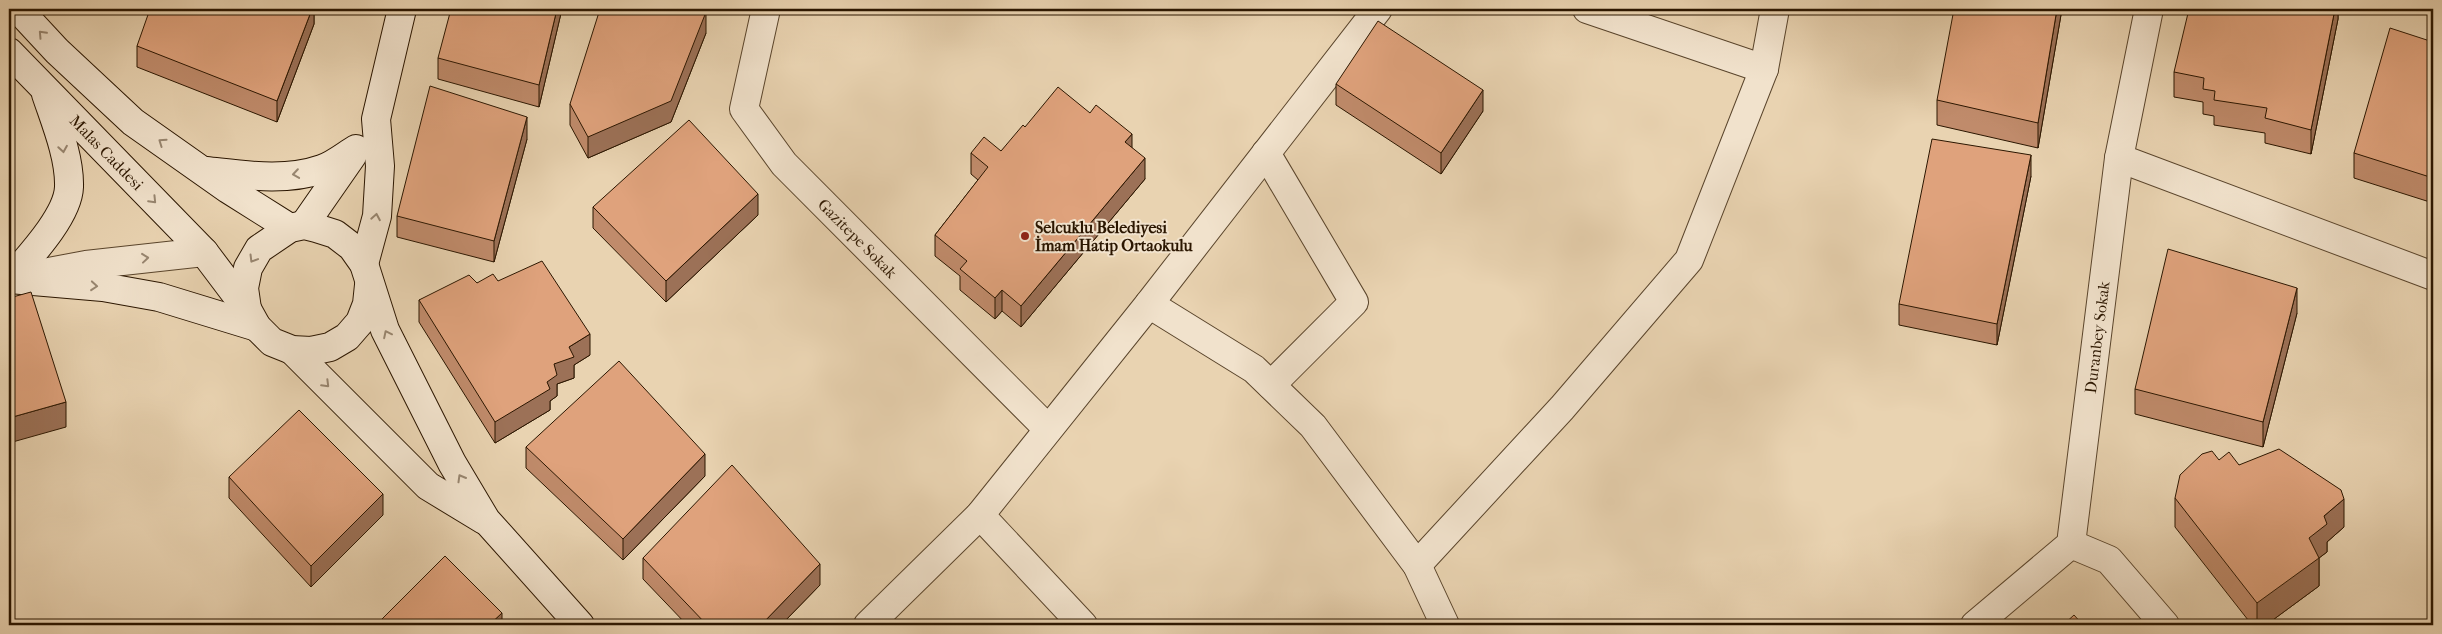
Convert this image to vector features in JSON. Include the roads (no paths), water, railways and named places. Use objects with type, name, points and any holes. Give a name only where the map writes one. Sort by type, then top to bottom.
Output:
[{"type":"street","points":[[18,9],[57,51],[133,122],[202,170],[297,227],[335,234],[352,247],[366,275],[385,330],[452,463],[486,520],[572,623]]},
{"type":"street","points":[[376,120],[297,227],[259,250],[248,268],[244,288],[252,318],[272,342],[292,350],[311,352],[330,347],[347,337],[360,322],[367,304],[366,275],[377,216],[380,166],[376,120],[402,9]]},
{"type":"street","points":[[868,625],[980,515],[1149,304],[1378,9]]},
{"type":"street","points":[[1587,9],[1764,69]]},
{"type":"street","points":[[1417,565],[1562,408],[1690,260],[1764,69],[1775,9]]},
{"type":"street","name":"Duranbey Sokak","points":[[2071,544],[2119,158],[2149,9]]},
{"type":"street","name":"Gazitepe Sokak","points":[[760,10],[744,109],[784,164],[1048,429]]},
{"type":"street","name":"Malas Caddesi","points":[[9,52],[204,252],[252,318]]},
{"type":"street","points":[[9,279],[59,218],[69,187],[62,141],[42,86]]},
{"type":"street","points":[[202,170],[253,176],[290,175],[323,169],[356,149]]},
{"type":"street","points":[[1266,153],[1354,302],[1270,385]]},
{"type":"street","points":[[2119,158],[2433,276]]},
{"type":"street","points":[[9,279],[86,264],[204,252]]},
{"type":"street","points":[[9,279],[103,287],[252,318]]},
{"type":"street","points":[[1149,304],[1254,369],[1313,426],[1417,565],[1445,625]]},
{"type":"street","points":[[292,350],[428,486],[486,520]]},
{"type":"street","points":[[980,515],[1083,625]]},
{"type":"street","points":[[1975,625],[2071,544],[2109,560],[2165,625]]},
{"type":"place","name":"Selcuklu Belediyesi İmam Hatip Ortaokulu","points":[[1025,236]]}]
